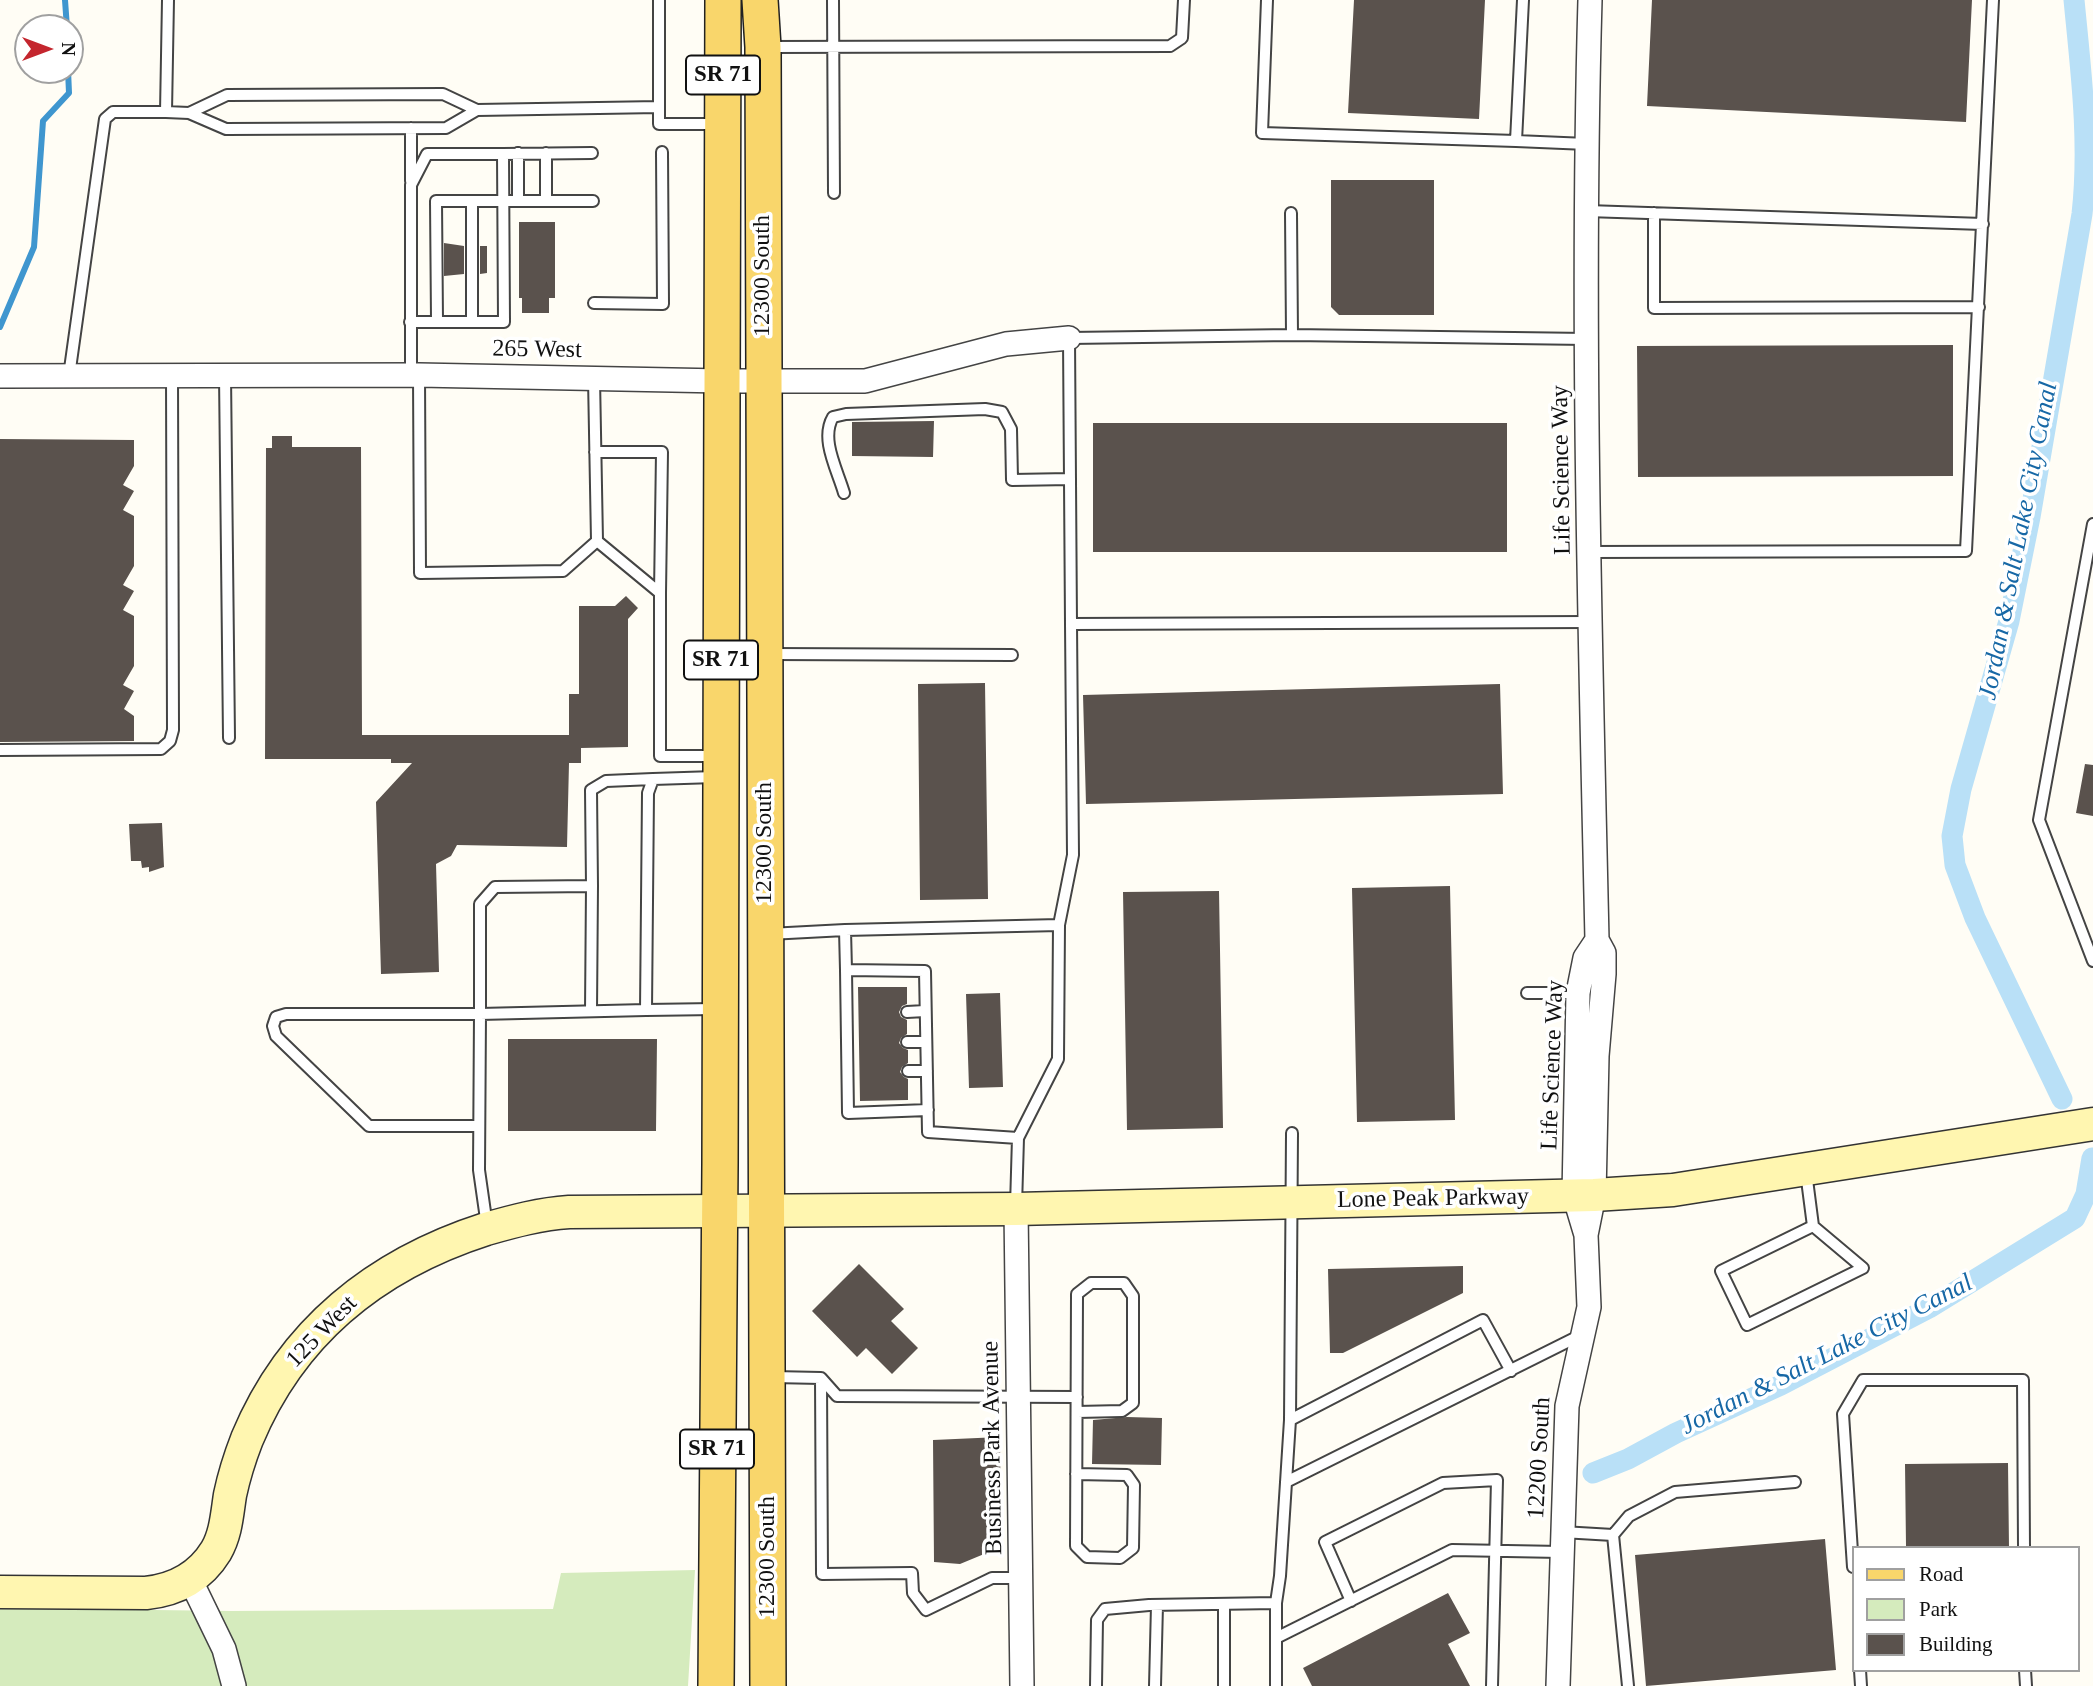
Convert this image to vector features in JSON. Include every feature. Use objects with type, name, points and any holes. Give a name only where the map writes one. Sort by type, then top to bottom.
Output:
[{"type":"main road","name":"12300 South","points":[[716,1686],[723,0]]},
{"type":"main road","name":"12300 South","points":[[760,0],[763,47],[768,1686]]},
{"type":"main road","name":"Lone Peak Parkway","points":[[767,1212],[1016,1209],[1584,1195],[1673,1190],[2093,1125]]},
{"type":"main road","name":"125 West","points":[[0,1592],[146,1593],[174,1588],[190,1579],[208,1563],[217,1549],[223,1535],[230,1493],[246,1441],[271,1390],[303,1345],[343,1305],[390,1271],[439,1246],[525,1218],[554,1213],[767,1212]]},
{"type":"street","name":"Life Science Way","points":[[1584,1195],[1604,974],[1604,953],[1597,940],[1590,622],[1587,144],[1590,0]]},
{"type":"street","name":"265 West","points":[[0,376],[415,374],[722,381],[865,381],[1006,344],[1069,338]]},
{"type":"street","name":"Life Science Way","points":[[1584,1195],[1578,993],[1585,958],[1597,940]]},
{"type":"street","name":"12200 South","points":[[1558,1686],[1567,1406],[1589,1307],[1584,1195]]},
{"type":"street","name":"Business Park Avenue","points":[[1016,1209],[1022,1686]]},
{"type":"street","points":[[190,1579],[224,1649],[234,1686]]},
{"type":"lane","points":[[166,112],[168,0]]},
{"type":"lane","points":[[659,0],[659,124],[723,124]]},
{"type":"lane","points":[[834,0],[834,192]]},
{"type":"lane","points":[[763,47],[1170,46],[1182,38],[1184,0]]},
{"type":"lane","points":[[1267,0],[1262,132],[1587,144]]},
{"type":"lane","points":[[1516,141],[1523,0]]},
{"type":"lane","points":[[1589,552],[1966,551],[1993,0]]},
{"type":"lane","points":[[189,113],[227,95],[443,94],[477,110],[659,107]]},
{"type":"lane","points":[[69,376],[105,119],[113,112],[189,113],[226,129],[446,128],[477,110]]},
{"type":"lane","points":[[411,128],[410,322],[415,374],[420,573],[563,571],[597,541]]},
{"type":"lane","points":[[594,303],[663,304],[662,152]]},
{"type":"lane","points":[[518,153],[518,201]]},
{"type":"lane","points":[[546,153],[546,201]]},
{"type":"lane","points":[[411,185],[427,154],[592,153]]},
{"type":"lane","points":[[410,322],[504,322],[503,154]]},
{"type":"lane","points":[[437,321],[436,201],[593,201]]},
{"type":"lane","points":[[472,201],[472,321]]},
{"type":"lane","points":[[1587,211],[1983,224]]},
{"type":"lane","points":[[1291,213],[1292,335]]},
{"type":"lane","points":[[1654,214],[1654,308],[1979,307]]},
{"type":"lane","points":[[1016,1209],[1018,1138],[1058,1059],[1059,925],[1073,855],[1069,338],[1292,335],[1587,339]]},
{"type":"lane","points":[[225,374],[229,738]]},
{"type":"lane","points":[[0,750],[161,749],[170,741],[173,730],[172,376]]},
{"type":"lane","points":[[594,377],[597,541],[660,593]]},
{"type":"lane","points":[[844,492],[827,438],[828,427],[834,417],[846,414],[985,409],[1002,412],[1011,429],[1012,480],[1070,479]]},
{"type":"lane","points":[[595,452],[662,452],[660,756],[721,766]]},
{"type":"lane","points":[[2093,524],[2039,820],[2093,961]]},
{"type":"lane","points":[[1071,624],[1590,622]]},
{"type":"lane","points":[[765,654],[1012,655]]},
{"type":"lane","points":[[591,1011],[591,790],[606,781],[653,779],[721,766]]},
{"type":"lane","points":[[646,1010],[648,793],[653,779]]},
{"type":"lane","points":[[488,1229],[479,1170],[480,904],[495,887],[592,886]]},
{"type":"lane","points":[[766,934],[1059,925]]},
{"type":"lane","points":[[845,930],[848,1113],[928,1110]]},
{"type":"lane","points":[[846,970],[925,971],[928,1132],[1018,1138]]},
{"type":"lane","points":[[1527,993],[1578,993]]},
{"type":"lane","points":[[480,1126],[369,1126],[276,1036],[273,1026],[276,1017],[286,1014],[481,1014],[720,1009]]},
{"type":"lane","points":[[907,1012],[926,1011]]},
{"type":"lane","points":[[846,1012],[859,1012]]},
{"type":"lane","points":[[847,1043],[859,1042]]},
{"type":"lane","points":[[907,1042],[926,1042]]},
{"type":"lane","points":[[908,1071],[927,1071]]},
{"type":"lane","points":[[847,1072],[860,1072]]},
{"type":"lane","points":[[1276,1686],[1276,1603],[1290,1420],[1292,1133]]},
{"type":"lane","points":[[1805,1169],[1814,1226],[1863,1268],[1747,1325],[1721,1271],[1814,1226]]},
{"type":"lane","points":[[1076,1474],[1127,1475],[1134,1485],[1133,1548],[1120,1558],[1087,1557],[1076,1546],[1076,1474],[1077,1412],[1077,1294],[1091,1283],[1124,1283],[1133,1296],[1133,1403],[1122,1411],[1077,1412]]},
{"type":"lane","points":[[1290,1420],[1483,1320],[1511,1371]]},
{"type":"lane","points":[[1286,1482],[1583,1333]]},
{"type":"lane","points":[[767,1377],[821,1378],[838,1396],[1077,1397]]},
{"type":"lane","points":[[821,1378],[822,1574],[912,1573],[913,1593],[926,1610],[992,1578],[1021,1578]]},
{"type":"lane","points":[[1852,1552],[1843,1414],[1863,1380],[2023,1380],[2024,1546]]},
{"type":"lane","points":[[1351,1601],[1325,1542],[1443,1483],[1497,1480],[1492,1686]]},
{"type":"lane","points":[[1276,1638],[1452,1550],[1494,1551],[1613,1535],[1629,1516],[1675,1492],[1796,1482]]},
{"type":"lane","points":[[1613,1535],[1628,1686]]},
{"type":"lane","points":[[1096,1686],[1097,1620],[1105,1609],[1157,1605],[1276,1603]]},
{"type":"lane","points":[[1224,1604],[1224,1686]]},
{"type":"lane","points":[[1155,1686],[1157,1605]]},
{"type":"green space","points":[[695,1570],[688,1686],[0,1686],[0,1608],[232,1611],[553,1609],[561,1573]]},
{"type":"building","points":[[1354,0],[1485,0],[1479,119],[1348,113]]},
{"type":"building","points":[[1652,0],[1972,0],[1966,122],[1647,106]]},
{"type":"building","points":[[1331,180],[1434,180],[1434,315],[1339,315],[1331,307]]},
{"type":"building","points":[[519,222],[555,222],[555,298],[549,298],[549,313],[522,313],[522,298],[519,298]]},
{"type":"building","points":[[444,243],[464,246],[464,274],[444,276]]},
{"type":"building","points":[[480,246],[487,246],[487,273],[480,274]]},
{"type":"building","points":[[1953,345],[1953,476],[1638,477],[1637,346]]},
{"type":"building","points":[[934,421],[933,457],[852,456],[852,422]]},
{"type":"building","points":[[1093,423],[1507,423],[1507,552],[1093,552]]},
{"type":"building","points":[[272,436],[292,436],[292,447],[361,447],[362,735],[569,735],[569,694],[579,694],[579,606],[615,606],[626,596],[638,608],[628,619],[628,747],[581,748],[581,763],[569,763],[567,847],[457,845],[451,856],[436,864],[439,972],[381,974],[376,802],[412,763],[391,763],[391,759],[265,759],[266,448],[272,448]]},
{"type":"building","points":[[0,439],[134,440],[134,466],[123,485],[134,491],[123,510],[134,516],[134,566],[123,585],[134,591],[123,610],[134,616],[134,666],[123,685],[134,691],[124,709],[134,716],[134,741],[0,742]]},
{"type":"building","points":[[985,683],[988,899],[920,900],[918,684]]},
{"type":"building","points":[[1500,684],[1503,794],[1086,804],[1083,695]]},
{"type":"building","points":[[2085,764],[2093,765],[2093,816],[2076,813]]},
{"type":"building","points":[[162,823],[164,867],[149,872],[149,867],[142,868],[141,861],[131,861],[129,824]]},
{"type":"building","points":[[1450,886],[1455,1120],[1357,1122],[1352,888]]},
{"type":"building","points":[[1219,891],[1223,1128],[1127,1130],[1123,892]]},
{"type":"building","points":[[858,987],[907,987],[907,1004],[902,1006],[899,1012],[901,1017],[907,1020],[907,1034],[899,1043],[908,1050],[908,1063],[900,1072],[908,1079],[908,1100],[860,1101]]},
{"type":"building","points":[[1000,993],[1003,1087],[969,1088],[966,994]]},
{"type":"building","points":[[508,1039],[657,1039],[656,1131],[508,1131]]},
{"type":"building","points":[[859,1264],[904,1309],[891,1321],[918,1348],[892,1374],[866,1348],[857,1357],[812,1311]]},
{"type":"building","points":[[1463,1266],[1463,1293],[1343,1353],[1330,1353],[1328,1269]]},
{"type":"building","points":[[1162,1418],[1161,1465],[1092,1464],[1093,1420]]},
{"type":"building","points":[[1000,1437],[1001,1547],[960,1564],[934,1562],[933,1440]]},
{"type":"building","points":[[2008,1463],[2009,1546],[1906,1546],[1905,1464]]},
{"type":"building","points":[[1825,1539],[1836,1670],[1646,1686],[1635,1555]]},
{"type":"building","points":[[1448,1593],[1470,1633],[1448,1644],[1470,1686],[1312,1686],[1303,1668]]},
{"type":"waterway","points":[[65,0],[66,14]]},
{"type":"waterway","name":"Jordan & Salt Lake City Canal","points":[[2062,1099],[1975,918],[1955,865],[1952,836],[1961,789],[2009,621],[2030,517],[2082,214],[2085,134],[2074,0]]},
{"type":"waterway","points":[[0,327],[34,247],[43,121],[69,93],[69,84]]},
{"type":"waterway","name":"Jordan & Salt Lake City Canal","points":[[1593,1473],[1628,1459],[1676,1433],[1781,1385],[1929,1308],[2075,1218],[2086,1194],[2092,1158]]}]
